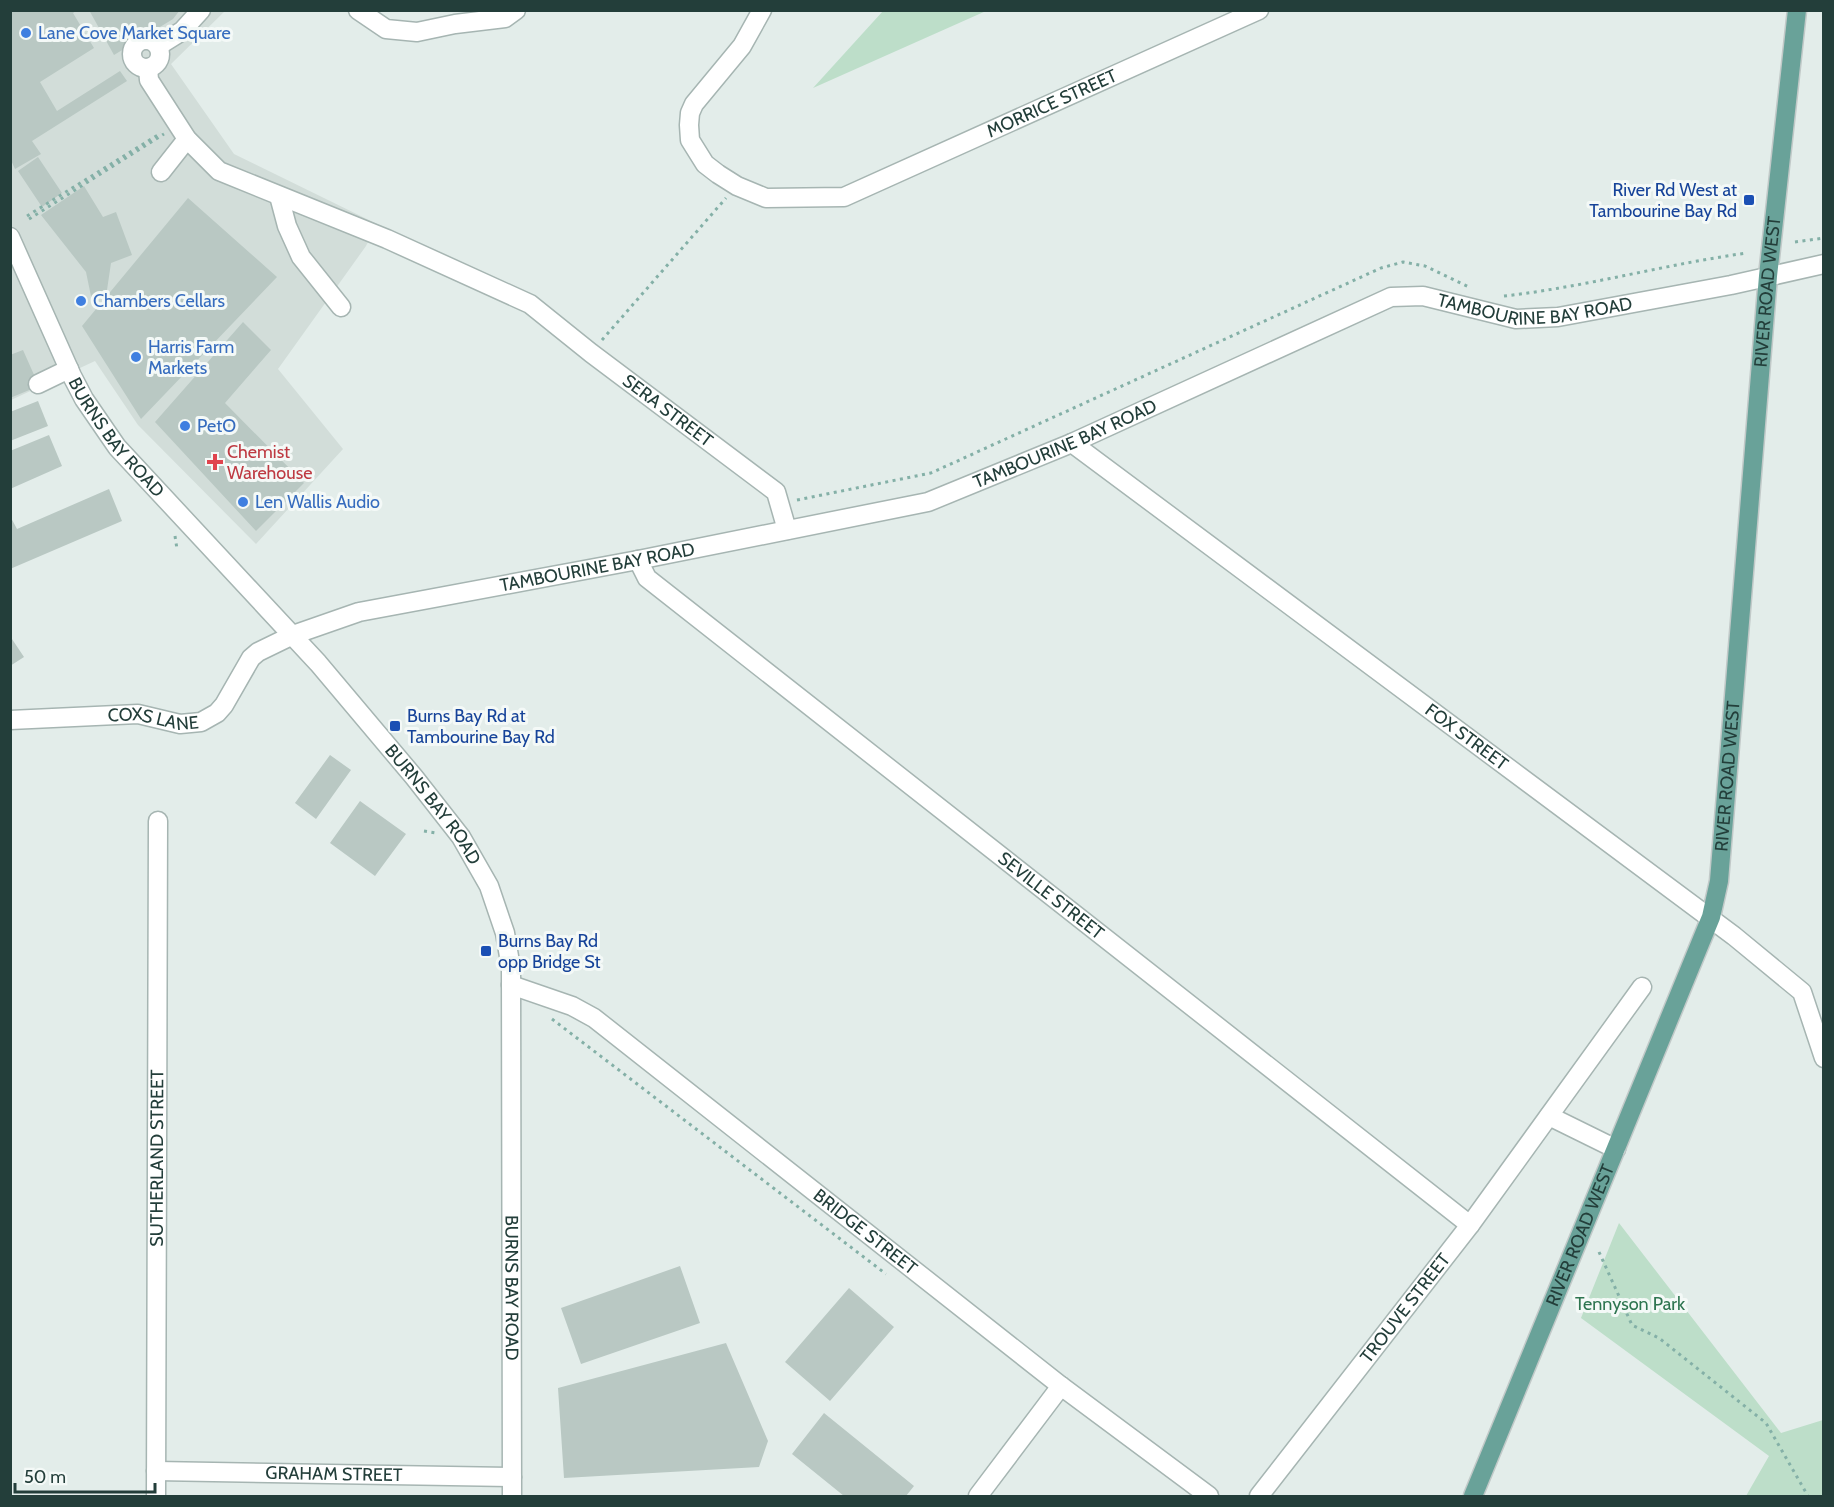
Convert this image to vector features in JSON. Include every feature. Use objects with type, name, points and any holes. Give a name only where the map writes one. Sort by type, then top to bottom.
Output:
[{"type":"main road","name":"RIVER ROAD WEST","points":[[1473,1497],[1711,917],[1719,881],[1768,276],[1797,10]]},
{"type":"street","name":"SERA STREET","points":[[201,10],[182,31],[143,42],[160,57],[153,66],[148,68],[149,80],[180,129],[219,171],[387,239],[530,304],[591,353],[776,492],[787,530]]},
{"type":"street","points":[[358,10],[386,29],[417,32],[455,24],[505,18],[516,10]]},
{"type":"street","points":[[737,186],[705,164],[698,155],[690,140],[690,113],[694,104],[742,46],[762,10]]},
{"type":"street","name":"MORRICE STREET","points":[[737,186],[766,198],[844,197],[1259,10]]},
{"type":"street","points":[[161,172],[180,129]]},
{"type":"street","points":[[279,196],[287,226],[301,257],[341,307]]},
{"type":"street","name":"BURNS BAY ROAD","points":[[10,237],[84,399],[117,447],[293,635],[414,777],[469,850],[489,886],[506,933],[511,968],[513,1497]]},
{"type":"street","name":"TAMBOURINE BAY ROAD","points":[[293,635],[376,607],[638,560],[928,502],[1072,443],[1391,297],[1423,296],[1498,316],[1516,319],[1546,318],[1596,311],[1824,264]]},
{"type":"street","points":[[38,384],[69,369]]},
{"type":"street","name":"FOX STREET","points":[[1072,443],[1711,917],[1802,992],[1824,1058]]},
{"type":"street","name":"SEVILLE STREET","points":[[638,560],[647,578],[1470,1225]]},
{"type":"street","name":"COXS LANE","points":[[10,720],[138,714],[180,724],[201,722],[217,713],[224,705],[251,658],[267,646],[293,635]]},
{"type":"street","name":"SUTHERLAND STREET","points":[[156,1497],[158,821]]},
{"type":"street","name":"BRIDGE STREET","points":[[511,985],[572,1006],[594,1018],[1061,1386],[1209,1497]]},
{"type":"street","name":"TROUVE STREET","points":[[1260,1497],[1470,1225],[1642,987]]},
{"type":"street","points":[[1549,1116],[1616,1149]]},
{"type":"street","points":[[978,1497],[1061,1386]]},
{"type":"street","name":"GRAHAM STREET","points":[[156,1471],[512,1477]]},
{"type":"path","points":[[28,217],[180,129]]},
{"type":"path","points":[[591,353],[737,186]]},
{"type":"path","points":[[1795,242],[1824,238]]},
{"type":"path","points":[[548,1016],[889,1276]]},
{"type":"path","points":[[1599,1252],[1632,1325],[1659,1338],[1766,1423],[1808,1497]]},
{"type":"shaded area","points":[[10,11],[225,11],[171,64],[234,154],[377,224],[366,246],[278,369],[343,449],[256,544],[138,425],[95,361],[11,400]]},
{"type":"green space","points":[[883,11],[986,11],[813,88]]},
{"type":"green space","name":"Tennyson Park","points":[[1619,1223],[1781,1433],[1823,1420],[1823,1496],[1746,1496],[1769,1456],[1581,1318]]},
{"type":"building","points":[[10,10],[77,10],[73,13],[94,48],[40,82],[57,111],[120,71],[127,81],[32,141],[41,154],[15,169],[10,158]]},
{"type":"building","points":[[89,10],[180,10],[173,19],[114,55]]},
{"type":"building","points":[[38,157],[62,193],[42,207],[18,171]]},
{"type":"building","points":[[84,186],[103,217],[116,212],[132,255],[111,263],[107,290],[93,306],[86,272],[41,215]]},
{"type":"building","points":[[188,198],[277,277],[141,419],[82,326]]},
{"type":"building","points":[[243,322],[271,350],[225,403],[304,483],[256,531],[155,422]]},
{"type":"building","points":[[23,350],[39,386],[10,398],[10,355]]},
{"type":"building","points":[[38,401],[48,426],[10,441],[10,412]]},
{"type":"building","points":[[49,435],[62,466],[10,489],[10,451]]},
{"type":"building","points":[[109,489],[122,521],[10,569],[10,516],[17,529]]},
{"type":"building","points":[[10,636],[24,657],[10,666]]},
{"type":"building","points":[[330,755],[351,770],[316,819],[295,803]]},
{"type":"building","points":[[360,801],[406,834],[375,876],[330,843]]},
{"type":"building","points":[[680,1266],[700,1323],[581,1364],[561,1308]]},
{"type":"building","points":[[849,1288],[894,1327],[830,1401],[785,1362]]},
{"type":"building","points":[[726,1343],[768,1441],[759,1467],[564,1478],[558,1388]]},
{"type":"building","points":[[824,1413],[914,1486],[906,1496],[844,1496],[792,1454]]},
{"type":"place","name":"Lane Cove Market Square","points":[[26,33]]},
{"type":"place","name":"River Rd West at Tambourine Bay Rd","points":[[1749,200]]},
{"type":"place","name":"Chambers Cellars","points":[[81,301]]},
{"type":"place","name":"Harris Farm Markets","points":[[136,357]]},
{"type":"place","name":"PetO","points":[[185,426]]},
{"type":"place","name":"Chemist Warehouse","points":[[215,462]]},
{"type":"place","name":"Len Wallis Audio","points":[[243,502]]},
{"type":"place","name":"Burns Bay Rd at Tambourine Bay Rd","points":[[395,726]]},
{"type":"place","name":"Burns Bay Rd opp Bridge St","points":[[486,951]]}]
